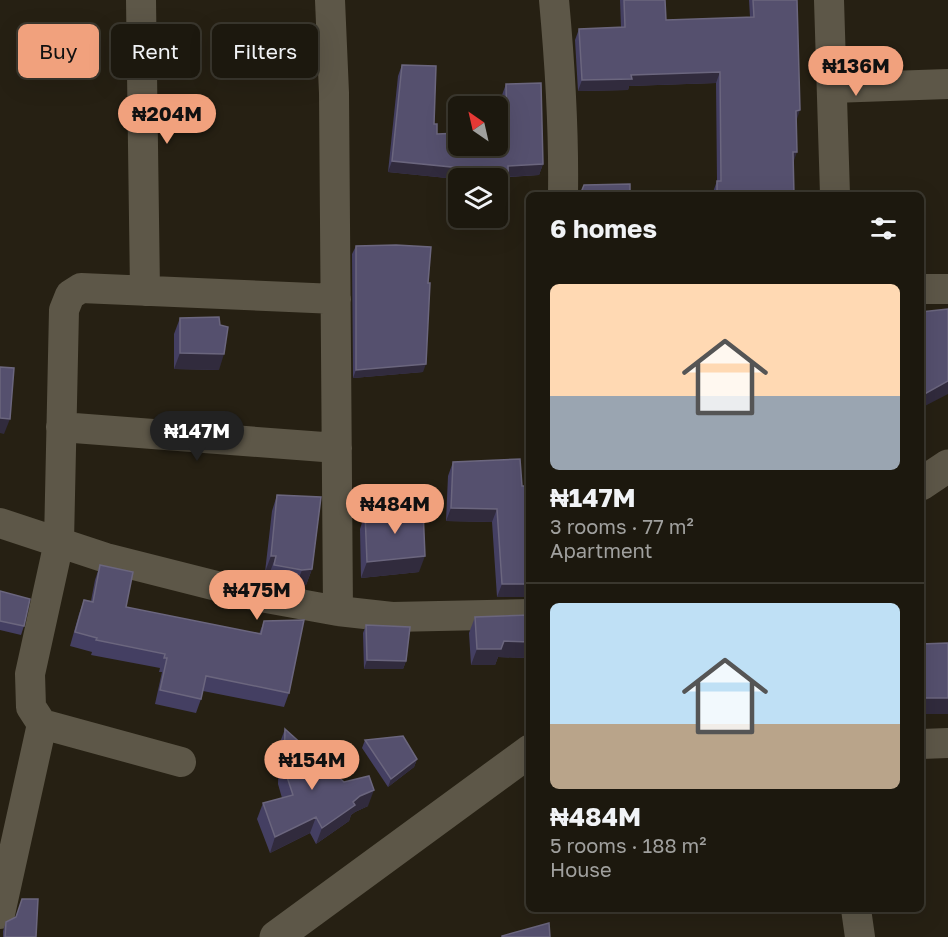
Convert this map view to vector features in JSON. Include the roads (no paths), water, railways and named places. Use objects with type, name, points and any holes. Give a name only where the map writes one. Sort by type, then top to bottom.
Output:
[{"type":"street","points":[[141,0],[145,291]]},
{"type":"street","points":[[330,0],[334,93],[338,611]]},
{"type":"street","points":[[554,0],[563,192]]},
{"type":"street","points":[[829,0],[834,192]]},
{"type":"street","points":[[832,88],[948,84]]},
{"type":"street","points":[[181,762],[42,724],[31,707],[30,674],[59,542],[64,310],[70,295],[81,288],[336,299]]},
{"type":"street","points":[[924,289],[948,289]]},
{"type":"street","points":[[61,427],[337,448]]},
{"type":"street","points":[[924,482],[948,466]]},
{"type":"street","points":[[0,523],[106,558],[244,593],[338,611],[392,617],[526,614]]},
{"type":"street","points":[[0,914],[42,724]]},
{"type":"street","points":[[924,744],[948,743]]},
{"type":"street","points":[[276,937],[526,754]]},
{"type":"street","points":[[857,912],[861,937]]}]
